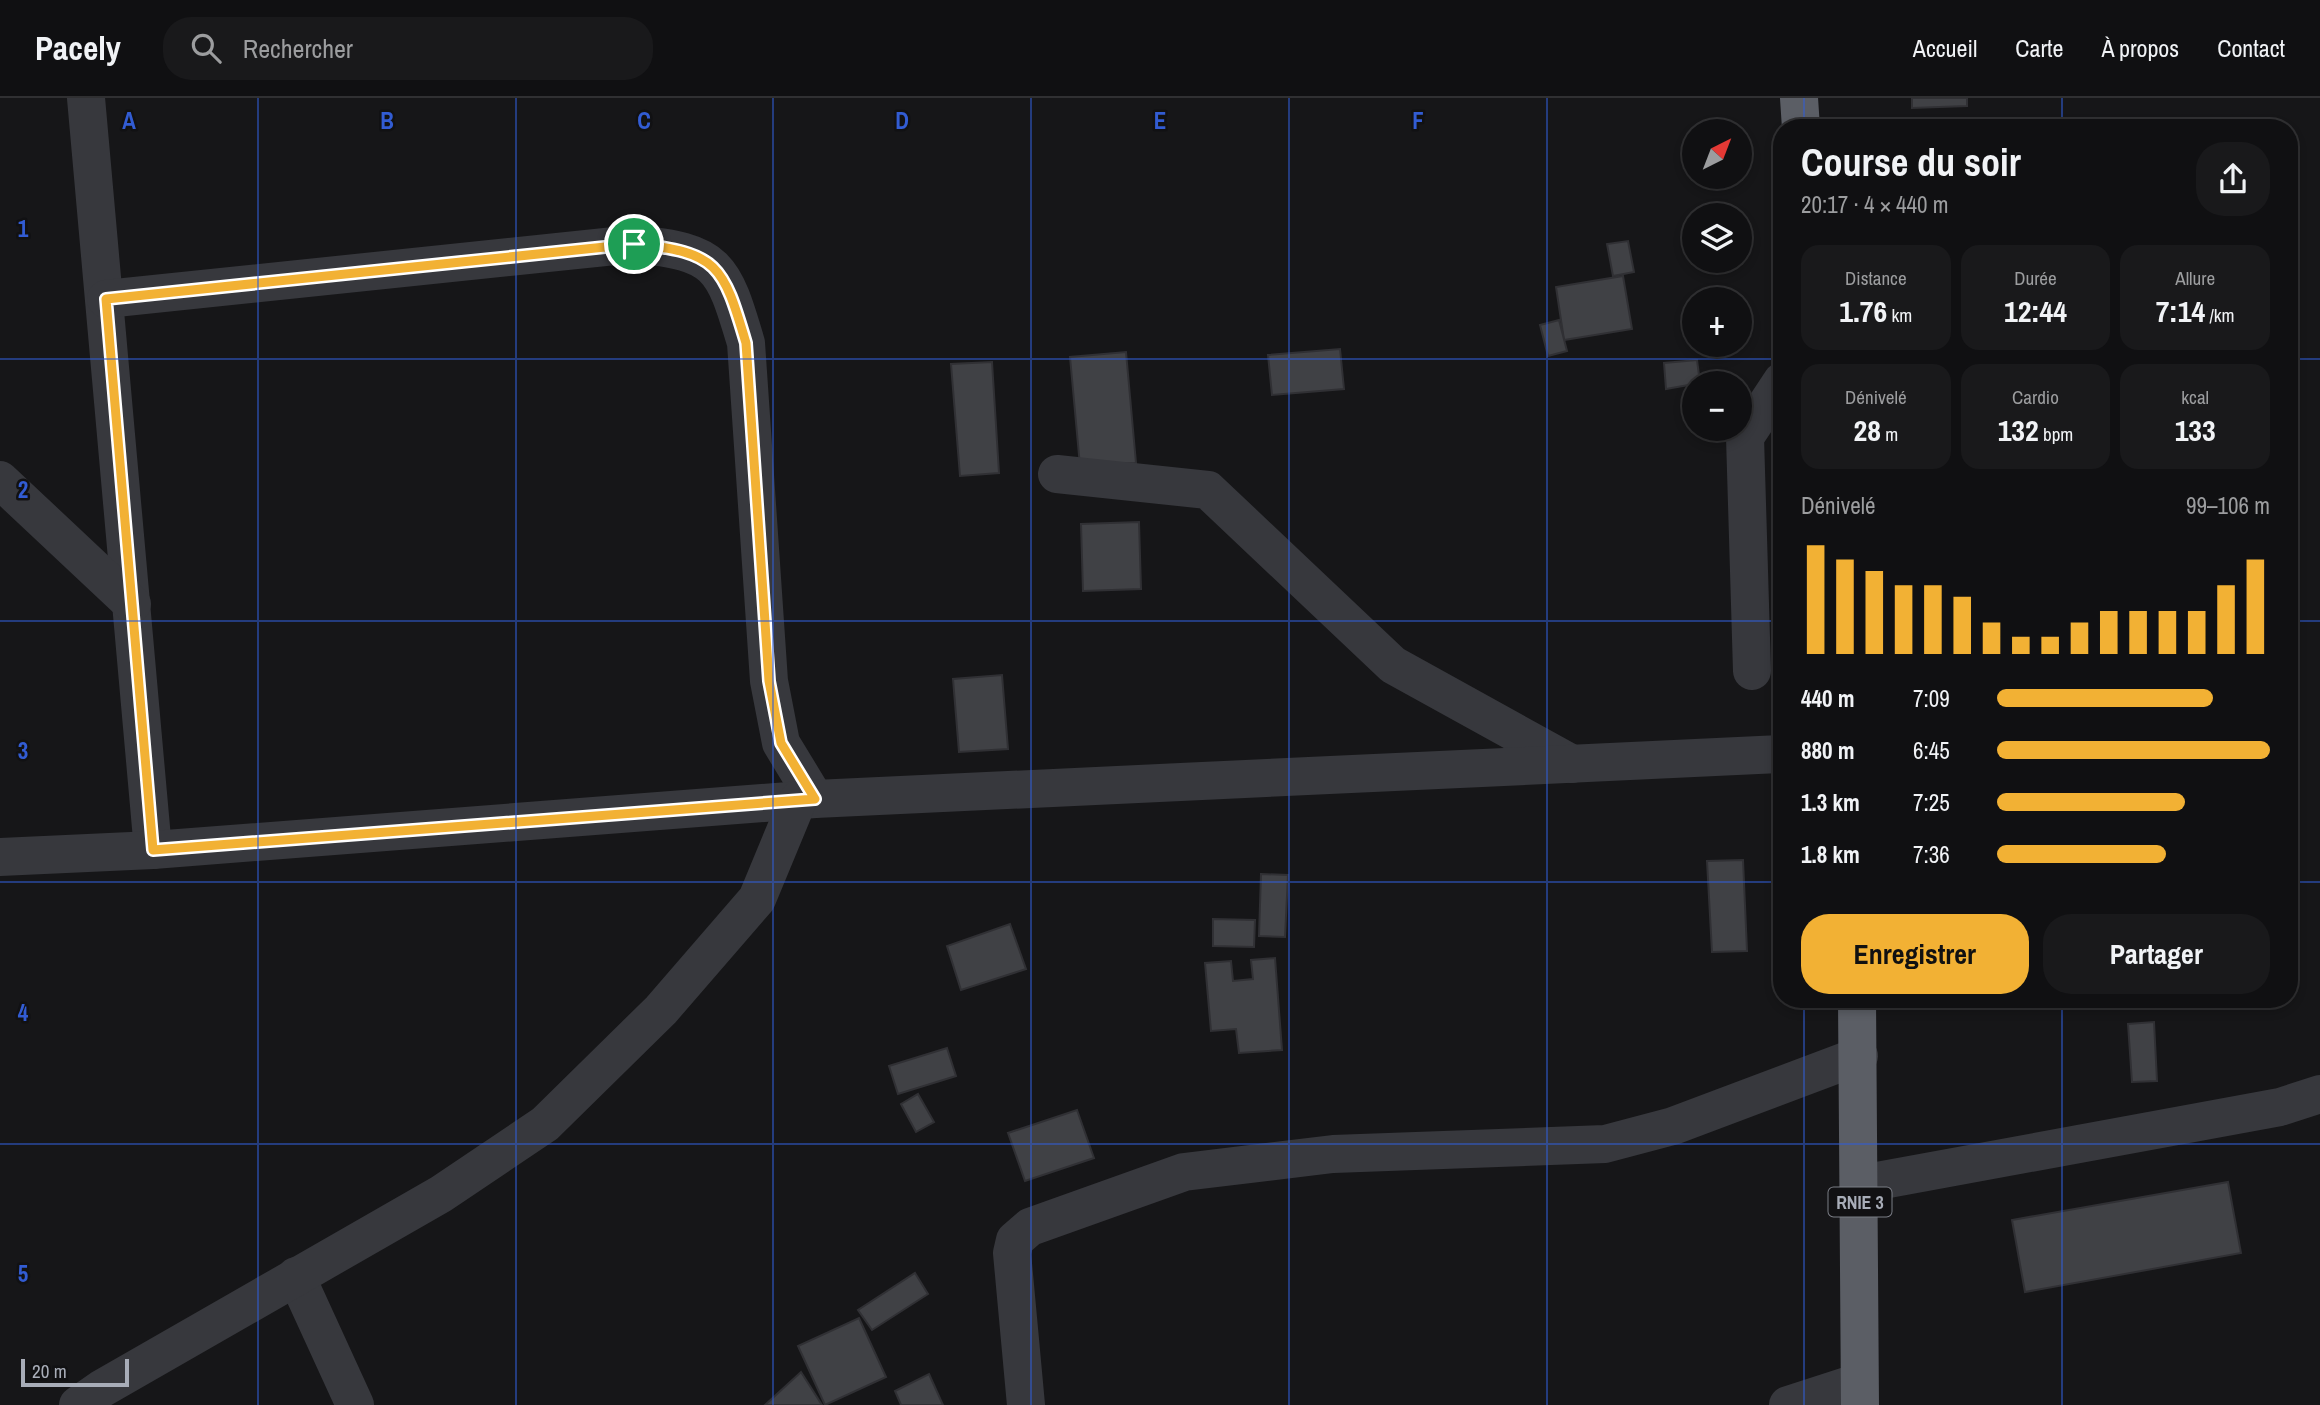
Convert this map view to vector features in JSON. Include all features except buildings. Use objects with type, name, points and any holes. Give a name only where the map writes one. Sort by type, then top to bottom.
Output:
[{"type":"highway","points":[[1799,98],[1800,119]]},
{"type":"highway","name":"RNIE 3","points":[[1857,1008],[1861,1184],[1859,1394]]},
{"type":"street","points":[[86,98],[153,850]]},
{"type":"street","points":[[106,299],[634,244],[680,248],[710,262],[732,294],[746,343],[769,681],[781,743],[806,800]]},
{"type":"street","points":[[1752,671],[1745,437],[1773,395]]},
{"type":"street","points":[[1057,474],[1208,491],[1393,665],[1572,764]]},
{"type":"street","points":[[0,480],[132,604]]},
{"type":"street","points":[[0,857],[153,850],[806,800],[1773,754]]},
{"type":"street","points":[[78,1405],[101,1389],[441,1194],[545,1124],[661,1010],[757,899],[806,800]]},
{"type":"street","points":[[1026,1405],[1012,1253],[1015,1240],[1030,1227],[1184,1172],[1333,1154],[1605,1144],[1673,1126],[1859,1056]]},
{"type":"street","points":[[1861,1184],[2280,1107],[2320,1094]]},
{"type":"street","points":[[296,1276],[355,1405]]},
{"type":"street","points":[[1788,1405],[1859,1394]]},
{"type":"route","points":[[634,244],[680,248],[710,262],[732,294],[746,343],[769,681],[781,743],[815,799],[153,850],[106,299],[634,244]]}]
